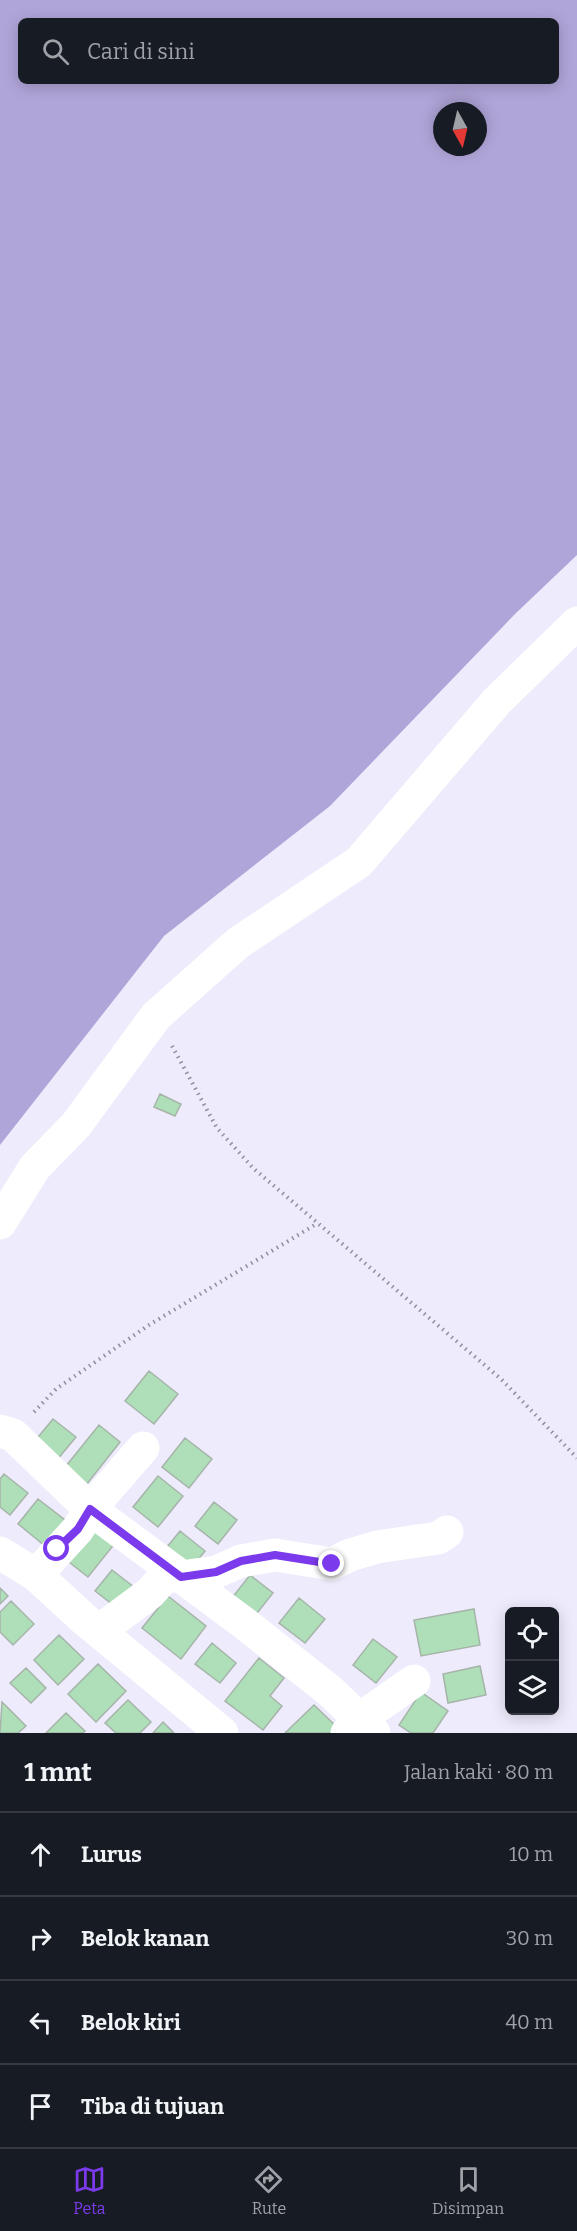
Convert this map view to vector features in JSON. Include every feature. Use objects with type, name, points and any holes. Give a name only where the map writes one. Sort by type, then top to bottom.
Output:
[{"type":"street","points":[[0,1223],[35,1167],[76,1125],[156,1016],[238,943],[359,862],[497,701],[577,623]]},
{"type":"street","points":[[7,1433],[90,1509],[252,1630],[361,1728],[414,1681]]},
{"type":"street","points":[[36,1575],[78,1529],[90,1509],[143,1448]]},
{"type":"street","points":[[99,1631],[150,1593],[166,1575],[181,1577],[216,1572],[241,1561],[275,1555],[332,1564],[350,1555],[377,1547],[438,1538],[447,1532]]},
{"type":"street","points":[[0,1553],[36,1575],[99,1631],[222,1733]]},
{"type":"path","points":[[156,1016],[218,1128],[253,1168],[501,1379],[577,1458]]},
{"type":"path","points":[[7,1433],[56,1389],[149,1325],[318,1223]]},
{"type":"shaded area","points":[[0,0],[577,0],[577,555],[515,614],[330,806],[164,936],[0,1145]]},
{"type":"building","points":[[160,1094],[181,1104],[175,1116],[154,1107]]},
{"type":"building","points":[[149,1371],[178,1394],[154,1424],[125,1401]]},
{"type":"building","points":[[53,1419],[76,1437],[57,1460],[34,1442]]},
{"type":"building","points":[[99,1425],[120,1442],[83,1489],[62,1471]]},
{"type":"building","points":[[185,1438],[212,1459],[189,1488],[162,1467]]},
{"type":"building","points":[[4,1474],[28,1493],[10,1515],[0,1507],[0,1479]]},
{"type":"building","points":[[158,1476],[183,1496],[158,1527],[133,1507]]},
{"type":"building","points":[[38,1499],[65,1520],[45,1546],[18,1524]]},
{"type":"building","points":[[214,1502],[237,1520],[218,1544],[195,1526]]},
{"type":"building","points":[[93,1525],[116,1542],[88,1577],[65,1559]]},
{"type":"building","points":[[180,1531],[205,1551],[188,1572],[163,1552]]},
{"type":"building","points":[[112,1570],[134,1587],[117,1608],[95,1591]]},
{"type":"building","points":[[250,1575],[273,1593],[254,1617],[231,1599]]},
{"type":"building","points":[[0,1588],[8,1596],[0,1604]]},
{"type":"building","points":[[168,1596],[206,1626],[181,1659],[142,1628]]},
{"type":"building","points":[[299,1598],[325,1619],[305,1643],[279,1623]]},
{"type":"building","points":[[11,1601],[34,1624],[13,1645],[0,1632],[0,1612]]},
{"type":"building","points":[[474,1609],[480,1645],[421,1656],[414,1620]]},
{"type":"building","points":[[59,1635],[84,1659],[58,1685],[34,1660]]},
{"type":"building","points":[[373,1639],[397,1657],[376,1683],[353,1665]]},
{"type":"building","points":[[212,1643],[236,1663],[220,1683],[195,1664]]},
{"type":"building","points":[[259,1658],[284,1678],[270,1696],[282,1706],[263,1730],[225,1701]]},
{"type":"building","points":[[98,1664],[126,1691],[96,1722],[68,1694]]},
{"type":"building","points":[[480,1666],[486,1695],[448,1703],[443,1674]]},
{"type":"building","points":[[26,1668],[46,1688],[31,1703],[10,1683]]},
{"type":"building","points":[[421,1692],[448,1711],[433,1733],[411,1733],[399,1725]]},
{"type":"building","points":[[128,1700],[151,1722],[140,1733],[116,1733],[105,1723]]},
{"type":"building","points":[[2,1702],[26,1726],[18,1733],[0,1733]]},
{"type":"building","points":[[314,1705],[338,1728],[333,1733],[285,1733]]},
{"type":"building","points":[[66,1713],[85,1731],[83,1733],[46,1733]]},
{"type":"building","points":[[163,1722],[174,1733],[153,1733]]},
{"type":"route","points":[[57,1549],[78,1529],[90,1509],[181,1577],[216,1572],[241,1561],[275,1555],[332,1564]]}]
